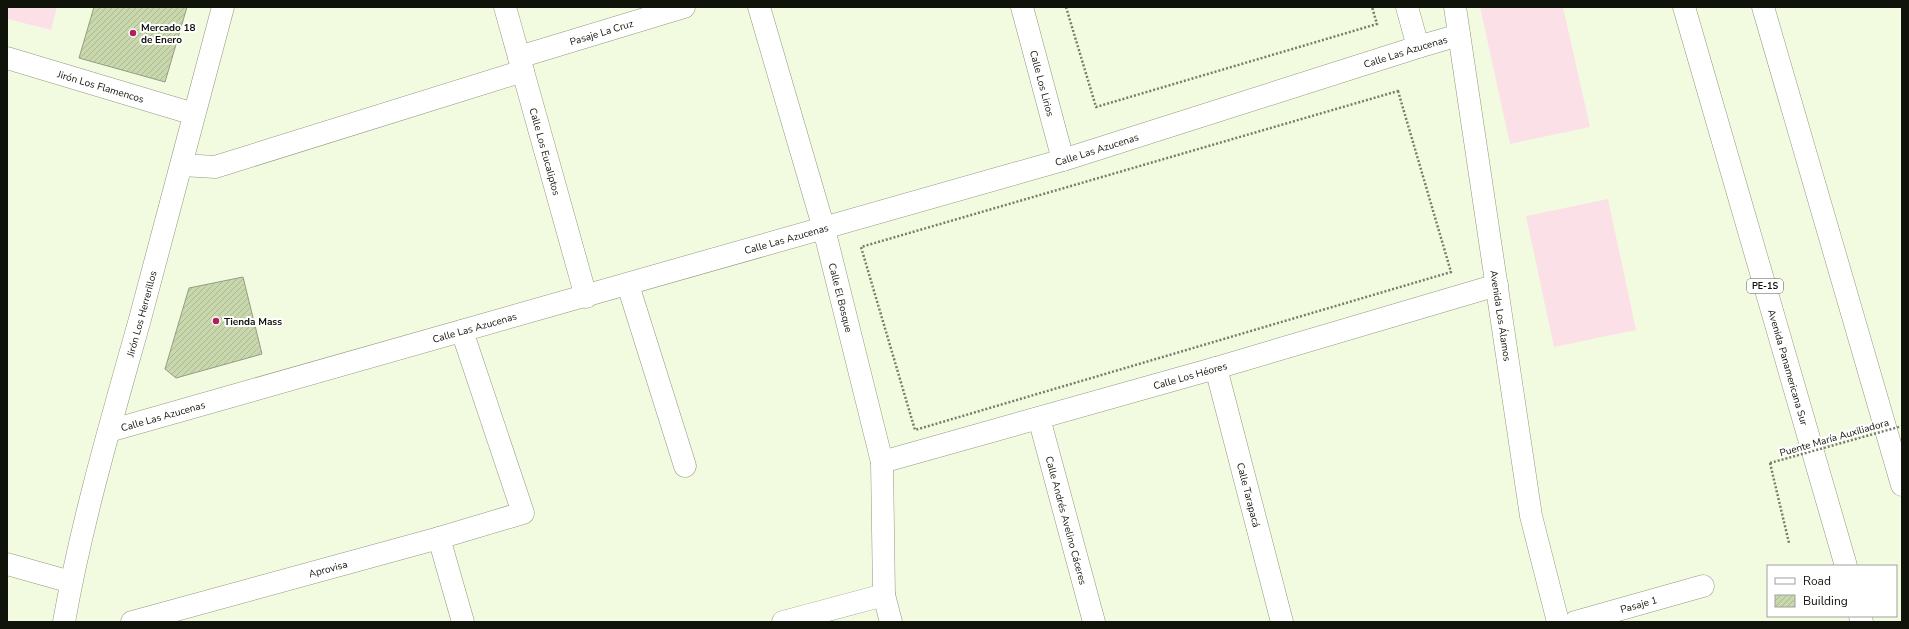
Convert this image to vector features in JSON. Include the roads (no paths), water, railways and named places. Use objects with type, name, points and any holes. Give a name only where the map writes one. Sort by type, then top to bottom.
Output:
[{"type":"main road","name":"Jirón Los Herrerillos","points":[[64,622],[71,582],[109,431],[182,165],[223,7]]},
{"type":"main road","name":"Calle Los Eucaliptos","points":[[505,7],[586,297]]},
{"type":"main road","name":"Pasaje La Cruz","points":[[182,165],[215,167],[521,64],[684,7]]},
{"type":"main road","name":"Calle El Bosque","points":[[759,7],[824,229],[882,462],[884,595],[890,622]]},
{"type":"main road","name":"Calle Los Lirios","points":[[1022,7],[1064,160]]},
{"type":"main road","points":[[1407,7],[1418,47]]},
{"type":"main road","name":"Avenida Los Álamos","points":[[1455,7],[1531,516],[1558,622]]},
{"type":"main road","name":"Avenida Panamericana Sur","points":[[1684,7],[1846,565]]},
{"type":"main road","points":[[1763,7],[1902,485]]},
{"type":"main road","name":"Calle Las Azucenas","points":[[109,431],[586,297],[1064,160],[1459,35]]},
{"type":"main road","name":"Jirón Los Flamencos","points":[[7,58],[194,114]]},
{"type":"main road","points":[[628,285],[685,466]]},
{"type":"main road","name":"Calle Los Héores","points":[[882,462],[1216,368],[1497,285]]},
{"type":"main road","name":"Aprovisa","points":[[132,622],[439,538],[523,513],[462,331]]},
{"type":"main road","name":"Calle Tarapacá","points":[[1216,368],[1282,622]]},
{"type":"main road","name":"Calle Andrés Avelino Cáceres","points":[[1039,418],[1094,622]]},
{"type":"main road","points":[[439,538],[463,622]]},
{"type":"main road","points":[[7,564],[71,582]]},
{"type":"main road","name":"Pasaje 1","points":[[1575,622],[1703,586]]},
{"type":"main road","points":[[782,622],[884,595]]},
{"type":"place","name":"Mercado 18 de Enero","points":[[133,33]]},
{"type":"place","name":"Tienda Mass","points":[[216,321]]}]
